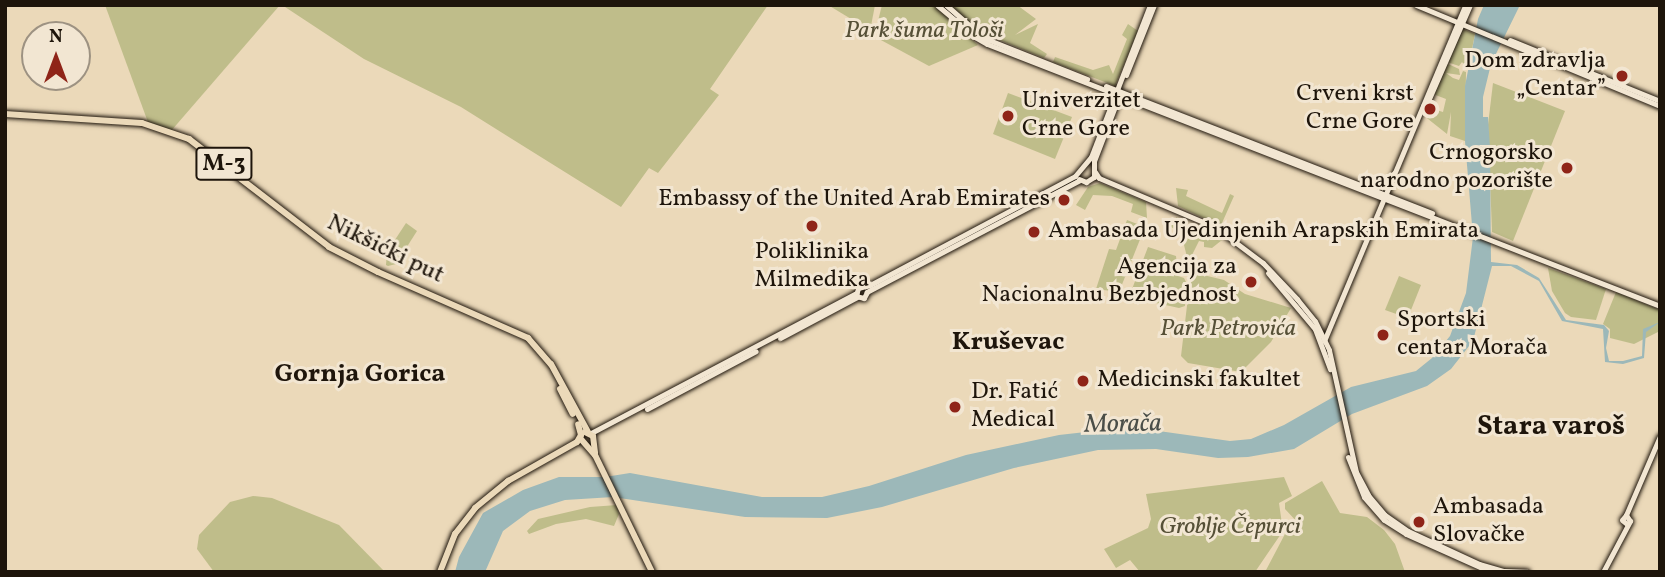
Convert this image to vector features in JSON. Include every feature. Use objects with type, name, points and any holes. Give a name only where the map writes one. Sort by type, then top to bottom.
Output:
[{"type":"main road","points":[[937,5],[982,41],[1118,92]]},
{"type":"main road","points":[[946,5],[971,29],[989,40],[1660,305]]},
{"type":"main road","points":[[857,295],[864,298],[866,290],[1064,183],[1077,173],[1091,157],[1152,5]]},
{"type":"main road","points":[[1416,5],[1660,103]]},
{"type":"main road","points":[[1323,341],[1463,24],[1468,5]]},
{"type":"main road","points":[[1092,180],[1118,92]]},
{"type":"main road","name":"Nikšićki put","points":[[5,116],[136,122],[178,134],[205,149],[311,235],[378,272],[498,323],[523,337],[551,371],[587,439]]},
{"type":"main road","points":[[1084,165],[1094,170],[1099,178],[1215,227],[1268,268],[1315,321],[1336,386],[1352,466],[1364,497],[1389,524],[1446,554],[1492,570],[1527,572]]},
{"type":"main road","points":[[1077,173],[1080,180]]},
{"type":"main road","points":[[857,295],[858,288],[866,290],[1080,180],[1092,180],[1191,218],[1230,241],[1268,272],[1306,316],[1323,341],[1336,386]]},
{"type":"main road","points":[[442,572],[455,541],[474,513],[526,472],[857,295]]},
{"type":"main road","points":[[1315,321],[1331,323]]},
{"type":"main road","points":[[1318,352],[1326,353]]},
{"type":"main road","points":[[1603,572],[1660,436]]},
{"type":"main road","name":"M-3","points":[[587,439],[652,572]]},
{"type":"green space","points":[[105,5],[280,5],[171,131],[149,125]]},
{"type":"green space","points":[[282,5],[768,5],[710,89],[719,95],[658,173],[649,168],[621,207],[461,107],[364,59]]},
{"type":"green space","points":[[828,5],[875,5],[871,26],[866,28]]},
{"type":"green space","name":"Park šuma Tološi","points":[[882,5],[934,5],[978,45],[929,66],[879,39],[876,29]]},
{"type":"green space","name":"Park šuma Tološi","points":[[948,5],[1017,5],[1036,19],[1015,35],[1038,24],[1030,43],[1047,54],[1044,58],[975,30]]},
{"type":"green space","points":[[1128,24],[1138,31],[1115,86],[1053,62],[1055,57],[1093,70],[1109,65],[1113,74],[1127,39],[1122,35]]},
{"type":"green space","points":[[1463,29],[1475,34],[1468,69],[1462,62],[1459,66],[1447,62]]},
{"type":"green space","points":[[1446,63],[1459,69],[1460,75],[1446,73],[1453,78],[1459,80],[1463,71],[1466,72],[1465,141],[1450,136],[1451,112],[1447,134],[1423,115],[1430,115],[1433,109],[1443,112],[1446,99],[1433,94]]},
{"type":"green space","points":[[1493,83],[1565,111],[1513,241],[1492,232],[1488,125]]},
{"type":"green space","points":[[1008,93],[1072,117],[1055,159],[993,134]]},
{"type":"green space","points":[[1100,183],[1146,202],[1147,218],[1131,212],[1133,204],[1112,196],[1093,195],[1085,210],[1076,205],[1088,187]]},
{"type":"green space","points":[[1176,188],[1188,190],[1186,196],[1222,213],[1230,194],[1234,196],[1222,223],[1226,225],[1224,228],[1178,206]]},
{"type":"green space","points":[[1177,217],[1176,225],[1188,227],[1193,233],[1199,225],[1222,240],[1212,248],[1204,247],[1204,242],[1199,241],[1191,257],[1187,257],[1184,245],[1187,235],[1167,225]]},
{"type":"green space","points":[[1127,220],[1145,227],[1119,292],[1096,289],[1109,249],[1116,250]]},
{"type":"green space","points":[[406,223],[417,231],[396,264],[388,266],[387,252]]},
{"type":"green space","points":[[1148,247],[1176,256],[1178,276],[1186,282],[1185,306],[1179,308],[1129,297]]},
{"type":"green space","points":[[1548,268],[1606,289],[1596,320],[1571,317],[1565,313],[1552,291]]},
{"type":"green space","name":"Park Petrovića","points":[[1191,272],[1224,280],[1245,294],[1291,308],[1271,342],[1241,372],[1188,363],[1181,356]]},
{"type":"green space","points":[[1399,276],[1421,285],[1411,310],[1405,317],[1385,310]]},
{"type":"green space","points":[[1616,292],[1660,310],[1660,331],[1634,344],[1610,338],[1610,329],[1603,324]]},
{"type":"green space","name":"Groblje Čepurci","points":[[1284,477],[1292,496],[1279,503],[1283,531],[1255,572],[1140,572],[1130,560],[1116,568],[1104,549],[1148,528],[1151,519],[1146,494]]},
{"type":"green space","points":[[1322,481],[1340,513],[1367,517],[1384,530],[1395,544],[1405,572],[1265,572],[1285,534],[1299,524],[1285,509],[1285,503]]},
{"type":"green space","points":[[253,496],[272,498],[339,525],[385,572],[214,572],[197,549],[199,535],[230,502]]},
{"type":"green space","points":[[617,505],[619,514],[614,526],[586,519],[556,524],[529,534],[527,531],[538,519],[590,507]]},
{"type":"water","points":[[1484,5],[1520,5],[1491,64],[1483,97],[1483,117],[1488,117],[1490,148],[1491,262],[1517,265],[1539,278],[1566,320],[1604,325],[1609,331],[1606,348],[1609,361],[1642,356],[1643,329],[1660,322],[1646,332],[1644,358],[1623,364],[1605,362],[1603,329],[1562,321],[1539,281],[1511,266],[1492,266],[1473,341],[1451,369],[1427,386],[1352,414],[1294,449],[1248,457],[1218,458],[1156,449],[1098,450],[1014,468],[882,507],[827,518],[745,517],[613,497],[565,500],[530,511],[503,531],[485,572],[455,572],[459,557],[483,513],[523,490],[559,477],[605,477],[630,473],[762,497],[822,497],[869,486],[966,455],[1059,435],[1130,427],[1230,441],[1251,439],[1284,425],[1351,387],[1416,371],[1432,358],[1450,336],[1466,293],[1473,237],[1465,141],[1465,86],[1478,19]]},
{"type":"place","name":"Dom zdravlja „Centar”","points":[[1622,76]]},
{"type":"place","name":"Crveni krst Crne Gore","points":[[1430,109]]},
{"type":"place","name":"Univerzitet Crne Gore","points":[[1008,116]]},
{"type":"place","name":"Crnogorsko narodno pozorište","points":[[1567,168]]},
{"type":"place","name":"Embassy of the United Arab Emirates","points":[[1064,200]]},
{"type":"place","name":"Poliklinika Milmedika","points":[[812,226]]},
{"type":"place","name":"Ambasada Ujedinjenih Arapskih Emirata","points":[[1034,232]]},
{"type":"place","name":"Agencija za Nacionalnu Bezbjednost","points":[[1251,282]]},
{"type":"place","name":"Sportski centar Morača","points":[[1383,335]]},
{"type":"place","name":"Medicinski fakultet","points":[[1083,381]]},
{"type":"place","name":"Dr. Fatić Medical","points":[[955,407]]},
{"type":"place","name":"Ambasada Slovačke","points":[[1419,522]]},
{"type":"district","name":"Kruševac","points":[[1008,343]]},
{"type":"district","name":"Gornja Gorica","points":[[360,375]]},
{"type":"district","name":"Stara varoš","points":[[1551,427]]},
{"type":"water label","name":"Morača","points":[[1123,425]]}]
